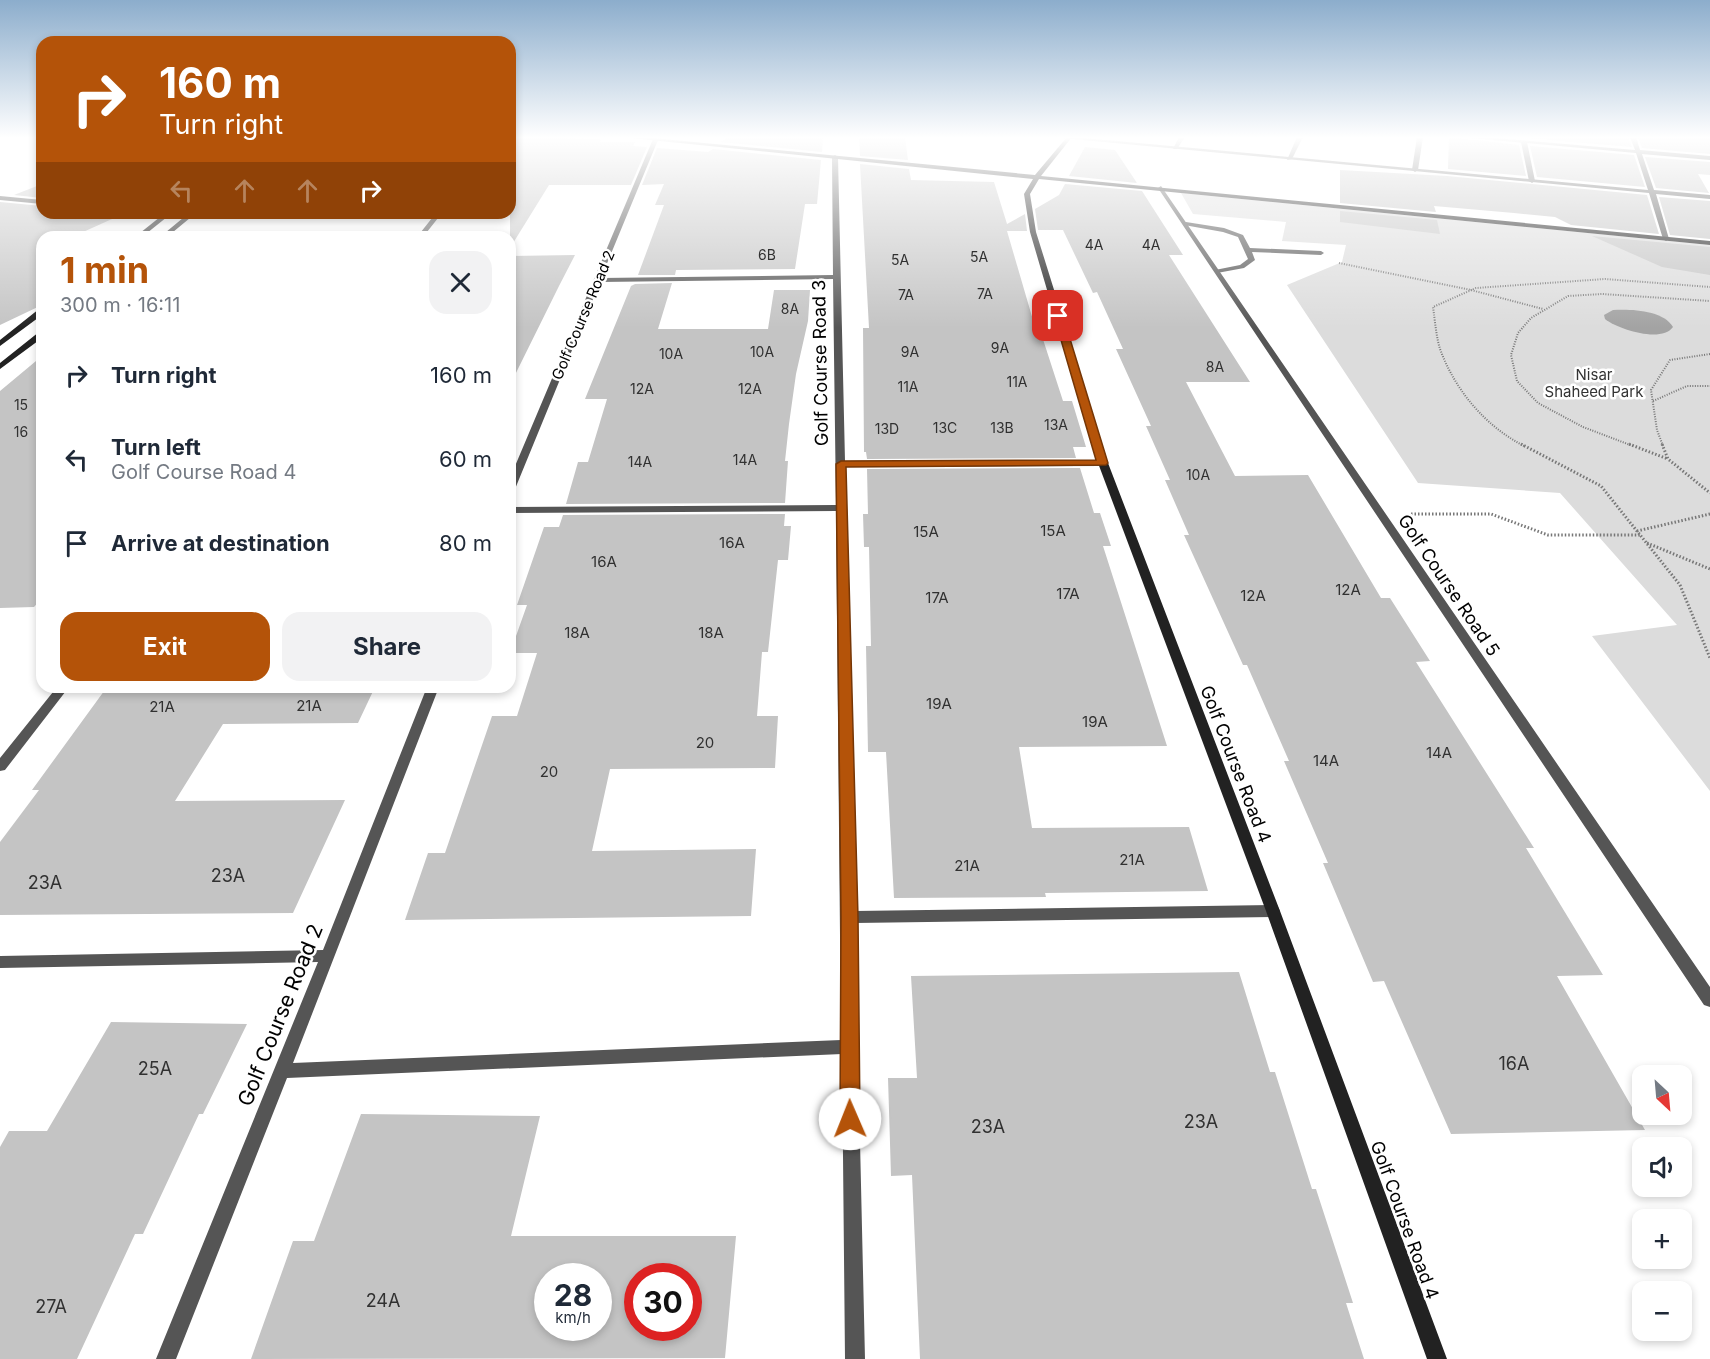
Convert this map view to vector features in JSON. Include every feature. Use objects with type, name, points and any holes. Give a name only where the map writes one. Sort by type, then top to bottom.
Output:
[{"type":"street","name":"Golf Course Road 2","points":[[516,475],[630,200]]},
{"type":"street","name":"Golf Course Road 3","points":[[835,200],[855,1359]]},
{"type":"street","name":"Golf Course Road 4","points":[[1028,200],[1033,232],[1103,463],[1273,911],[1437,1359]]},
{"type":"street","name":"Golf Course Road 5","points":[[1170,200],[1710,1000]]},
{"type":"street","points":[[1286,200],[1710,243]]},
{"type":"street","points":[[1655,200],[1666,238]]},
{"type":"street","points":[[146,231],[161,219]]},
{"type":"street","points":[[170,231],[186,219]]},
{"type":"street","points":[[425,231],[434,219]]},
{"type":"street","points":[[1186,224],[1241,236],[1252,260],[1248,264],[1217,271]]},
{"type":"street","points":[[1247,250],[1321,253]]},
{"type":"street","points":[[598,280],[836,276]]},
{"type":"street","points":[[0,344],[36,316]]},
{"type":"street","points":[[0,367],[36,339]]},
{"type":"street","points":[[841,464],[1103,463]]},
{"type":"street","points":[[516,510],[840,508]]},
{"type":"street","points":[[0,767],[58,693]]},
{"type":"street","name":"Golf Course Road 2","points":[[166,1359],[431,693]]},
{"type":"street","points":[[849,917],[1273,911]]},
{"type":"street","points":[[0,962],[328,956]]},
{"type":"street","points":[[281,1071],[848,1047]]},
{"type":"path","points":[[1321,253],[1333,262],[1471,290],[1543,309]]},
{"type":"path","points":[[1710,287],[1605,279],[1476,288],[1433,307],[1440,348],[1463,395],[1503,435],[1601,486],[1680,585],[1710,658]]},
{"type":"path","points":[[1710,301],[1602,294],[1568,296],[1531,318],[1518,333],[1511,356],[1517,381],[1538,403],[1624,444],[1668,459],[1710,493]]},
{"type":"path","points":[[1668,459],[1657,430],[1651,390],[1670,360],[1710,354]]},
{"type":"path","points":[[1653,401],[1687,386],[1710,386]]},
{"type":"path","points":[[1382,514],[1491,514],[1548,535],[1640,535]]},
{"type":"path","points":[[1637,531],[1710,514]]},
{"type":"path","points":[[1647,543],[1710,569]]},
{"type":"green space","name":"Nisar Shaheed Park","points":[[1185,200],[1256,200],[1710,245],[1710,791],[1592,636],[1677,625],[1560,493],[1418,483],[1287,285],[1342,262],[1346,245],[1282,241],[1286,222],[1193,214]]},
{"type":"shaded area","points":[[1613,310],[1637,310],[1654,314],[1668,321],[1673,327],[1660,334],[1630,331],[1605,319],[1604,315]]},
{"type":"building","points":[[516,200],[539,200],[516,238],[516,231],[510,231],[510,219],[516,219]]},
{"type":"building","points":[[657,200],[817,200],[817,204],[805,204],[795,269],[676,270],[675,275],[638,275],[664,205],[655,205]]},
{"type":"building","points":[[862,200],[1000,200],[1007,224],[1025,214],[1027,231],[1007,231],[1035,327],[1039,327],[1063,401],[1072,401],[1086,447],[1073,447],[1076,458],[867,459],[866,452],[864,452],[863,328],[869,328]]},
{"type":"building","points":[[1050,200],[1148,200],[1183,255],[1169,255],[1250,382],[1186,382],[1235,476],[1308,475],[1381,598],[1390,598],[1430,661],[1416,662],[1534,848],[1526,848],[1603,975],[1557,976],[1632,1107],[1632,1125],[1642,1125],[1645,1130],[1451,1134],[1384,981],[1373,982],[1323,863],[1328,863],[1284,761],[1289,761],[1247,665],[1243,665],[1184,535],[1189,535],[1165,480],[1170,480],[1146,426],[1151,426],[1116,349],[1123,349],[1097,292],[1093,293],[1063,230],[1038,230],[1035,209]]},
{"type":"building","points":[[1340,200],[1649,200],[1659,234],[1571,225],[1555,217],[1514,213],[1434,206],[1436,212],[1340,203]]},
{"type":"building","points":[[1660,200],[1710,201],[1710,239],[1670,235]]},
{"type":"building","points":[[0,202],[36,205],[36,219],[112,219],[85,231],[36,231],[36,308],[0,325]]},
{"type":"building","points":[[1340,211],[1437,220],[1440,234],[1340,222]]},
{"type":"building","points":[[1592,236],[1710,247],[1710,275],[1662,267]]},
{"type":"building","points":[[575,255],[516,373],[516,256]]},
{"type":"building","points":[[672,283],[658,329],[768,329],[774,290],[810,290],[808,321],[796,374],[789,424],[785,461],[788,461],[785,503],[566,504],[578,462],[588,462],[607,399],[585,399],[631,286]]},
{"type":"building","points":[[36,361],[36,605],[34,607],[0,608],[0,391]]},
{"type":"building","points":[[1080,468],[1094,513],[1100,513],[1111,546],[1103,546],[1167,746],[1019,747],[1032,828],[1189,827],[1208,891],[1045,893],[1046,897],[894,898],[886,752],[868,752],[866,646],[871,646],[869,547],[864,547],[863,514],[868,514],[867,469]]},
{"type":"building","points":[[785,514],[784,526],[791,526],[788,560],[778,560],[768,652],[762,652],[757,716],[778,716],[775,768],[610,769],[592,851],[756,849],[751,916],[405,920],[428,853],[445,853],[492,716],[517,716],[537,653],[516,653],[516,636],[527,605],[517,605],[544,527],[559,527],[563,515]]},
{"type":"building","points":[[103,693],[372,693],[358,723],[223,724],[175,801],[345,800],[293,913],[0,915],[0,842],[39,790],[32,790]]},
{"type":"building","points":[[1239,972],[1270,1072],[1275,1072],[1312,1189],[1316,1189],[1353,1303],[1346,1303],[1364,1359],[920,1359],[912,1175],[891,1176],[888,1078],[917,1078],[911,976]]},
{"type":"building","points":[[111,1022],[247,1024],[203,1114],[199,1114],[143,1234],[135,1234],[77,1359],[0,1359],[0,1147],[9,1131],[47,1131]]},
{"type":"building","points":[[361,1114],[540,1116],[511,1236],[736,1236],[725,1358],[251,1359],[293,1241],[314,1241]]},
{"type":"route","points":[[850,1119],[841,464],[1103,463],[1058,316]]}]
